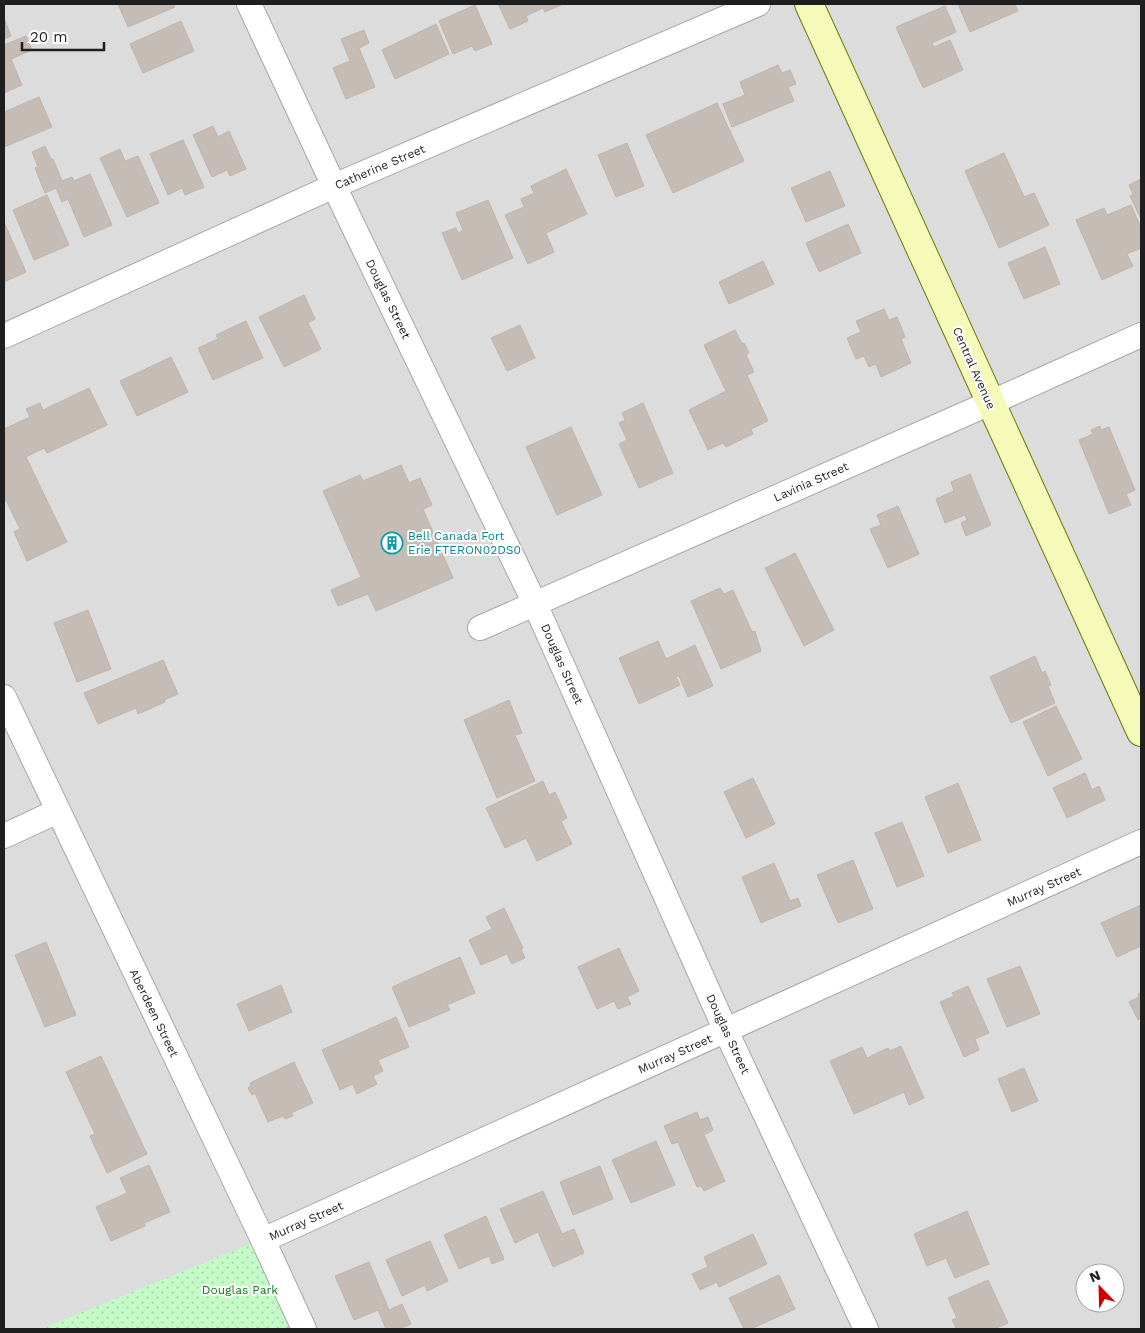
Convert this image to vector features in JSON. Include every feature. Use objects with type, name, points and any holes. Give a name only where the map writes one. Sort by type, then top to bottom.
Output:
[{"type":"main road","name":"Central Avenue","points":[[809,4],[1141,732]]},
{"type":"street","name":"Douglas Street","points":[[249,4],[334,186],[535,604],[726,1031],[866,1329]]},
{"type":"street","name":"Catherine Street","points":[[4,336],[334,186],[758,4]]},
{"type":"street","name":"Lavinia Street","points":[[480,628],[1141,335]]},
{"type":"street","name":"Aberdeen Street","points":[[4,697],[304,1329]]},
{"type":"street","points":[[4,836],[58,811]]},
{"type":"street","name":"Murray Street","points":[[263,1240],[1141,842]]},
{"type":"shaded area","points":[[4,4],[1141,4],[1141,1329],[4,1329]]},
{"type":"green space","name":"Douglas Park","points":[[262,1239],[304,1329],[41,1329]]},
{"type":"building","points":[[118,4],[173,4],[175,7],[128,27]]},
{"type":"building","points":[[498,4],[563,4],[545,12],[543,8],[526,16],[528,21],[510,29]]},
{"type":"building","points":[[958,4],[1015,4],[1018,11],[970,32]]},
{"type":"building","points":[[475,5],[492,44],[475,51],[472,46],[453,54],[439,21]]},
{"type":"building","points":[[945,6],[956,32],[932,43],[934,47],[950,40],[963,70],[923,88],[896,27]]},
{"type":"building","points":[[4,18],[11,36],[4,39]]},
{"type":"building","points":[[181,21],[194,51],[143,73],[130,44]]},
{"type":"building","points":[[436,24],[449,54],[395,79],[382,50]]},
{"type":"building","points":[[364,30],[369,43],[359,48],[375,87],[346,99],[333,68],[350,61],[341,39]]},
{"type":"building","points":[[26,36],[32,50],[11,59],[22,85],[4,93],[4,45]]},
{"type":"building","points":[[778,65],[782,73],[790,70],[796,84],[788,87],[794,101],[732,127],[723,104],[745,95],[740,82]]},
{"type":"building","points":[[39,97],[52,127],[4,147],[4,112]]},
{"type":"building","points":[[717,103],[744,161],[673,193],[646,135]]},
{"type":"building","points":[[213,126],[218,137],[229,131],[246,169],[230,176],[227,170],[212,177],[193,135]]},
{"type":"building","points":[[183,140],[204,187],[185,195],[182,188],[168,195],[150,154]]},
{"type":"building","points":[[627,143],[644,186],[616,197],[598,155]]},
{"type":"building","points":[[45,146],[51,159],[53,159],[62,181],[72,177],[74,181],[90,174],[112,225],[84,237],[68,199],[62,202],[56,188],[45,193],[35,168],[38,167],[32,152]]},
{"type":"building","points":[[120,149],[125,161],[138,156],[159,203],[127,217],[100,158]]},
{"type":"building","points":[[1004,153],[1024,197],[1034,193],[1049,225],[999,248],[965,171]]},
{"type":"building","points":[[566,169],[587,214],[546,233],[554,252],[528,264],[505,215],[524,207],[521,199],[534,193],[531,186]]},
{"type":"building","points":[[830,171],[845,206],[806,222],[791,188]]},
{"type":"building","points":[[1141,179],[1141,219],[1130,196],[1133,194],[1129,185]]},
{"type":"building","points":[[47,195],[69,245],[34,260],[13,210]]},
{"type":"building","points":[[488,200],[513,258],[462,280],[442,233],[456,228],[458,233],[463,230],[456,213]]},
{"type":"building","points":[[1131,205],[1141,228],[1141,248],[1127,254],[1133,266],[1102,280],[1076,220],[1104,208],[1107,215]]},
{"type":"building","points":[[4,222],[26,272],[4,282]]},
{"type":"building","points":[[848,224],[861,253],[819,272],[806,243]]},
{"type":"building","points":[[1045,247],[1060,284],[1024,299],[1008,263]]},
{"type":"building","points":[[763,261],[774,284],[729,304],[719,282]]},
{"type":"building","points":[[304,295],[315,319],[308,323],[321,349],[284,367],[259,317]]},
{"type":"building","points":[[884,309],[889,320],[897,317],[905,337],[901,339],[911,363],[881,377],[876,364],[869,367],[864,356],[856,359],[847,338],[861,332],[856,321]]},
{"type":"building","points":[[246,321],[263,358],[213,380],[198,348],[218,339],[216,335]]},
{"type":"building","points":[[520,325],[535,358],[507,371],[491,338]]},
{"type":"building","points":[[735,330],[749,353],[746,355],[754,372],[747,375],[768,421],[751,429],[753,434],[726,447],[723,443],[708,450],[689,410],[726,391],[704,345]]},
{"type":"building","points":[[171,357],[188,392],[137,416],[120,381]]},
{"type":"building","points":[[89,388],[107,425],[47,453],[44,448],[26,457],[67,542],[27,561],[14,532],[20,529],[6,500],[4,501],[4,429],[30,417],[26,409],[40,403],[43,410]]},
{"type":"building","points":[[643,403],[673,473],[639,488],[619,444],[627,440],[619,423],[625,420],[622,413]]},
{"type":"building","points":[[1100,426],[1101,430],[1109,427],[1135,490],[1126,494],[1131,505],[1109,514],[1079,440],[1093,434],[1091,430]]},
{"type":"building","points":[[571,427],[602,495],[557,515],[526,447]]},
{"type":"building","name":"Bell Canada Fort Erie FTERON02DS0","points":[[401,465],[409,483],[420,478],[432,505],[423,509],[453,578],[376,611],[368,594],[338,606],[331,590],[361,577],[323,491],[360,475],[363,481]]},
{"type":"building","points":[[970,474],[991,525],[966,536],[961,523],[967,520],[965,515],[945,523],[936,499],[954,491],[951,482]]},
{"type":"building","points":[[898,506],[919,554],[888,568],[870,529],[881,525],[877,515]]},
{"type":"building","points":[[795,553],[834,630],[804,646],[765,568]]},
{"type":"building","points":[[720,588],[724,594],[733,590],[752,632],[755,631],[761,651],[721,669],[691,601]]},
{"type":"building","points":[[88,610],[111,669],[77,682],[54,623]]},
{"type":"building","points":[[658,641],[666,659],[695,645],[713,686],[688,697],[679,676],[676,677],[680,685],[639,704],[619,658]]},
{"type":"building","points":[[1035,656],[1042,673],[1045,671],[1051,685],[1048,686],[1055,703],[1011,723],[990,677]]},
{"type":"building","points":[[163,660],[178,694],[138,714],[136,708],[98,724],[84,693]]},
{"type":"building","points":[[509,700],[522,733],[515,735],[535,781],[497,798],[464,720]]},
{"type":"building","points":[[1056,706],[1082,759],[1048,776],[1023,722]]},
{"type":"building","points":[[1085,773],[1092,790],[1099,786],[1105,800],[1067,818],[1053,788]]},
{"type":"building","points":[[753,778],[775,824],[746,838],[724,792]]},
{"type":"building","points":[[543,781],[549,795],[555,792],[567,818],[561,821],[572,844],[537,861],[526,838],[505,848],[486,808]]},
{"type":"building","points":[[958,783],[981,840],[948,853],[925,797]]},
{"type":"building","points":[[902,822],[924,876],[897,887],[875,833]]},
{"type":"building","points":[[853,860],[873,909],[838,923],[817,875]]},
{"type":"building","points":[[774,863],[790,901],[798,898],[801,906],[761,923],[742,877]]},
{"type":"building","points":[[1141,905],[1141,946],[1117,957],[1101,923]]},
{"type":"building","points":[[504,908],[523,948],[521,949],[525,958],[512,964],[507,954],[481,965],[469,940],[492,929],[486,917]]},
{"type":"building","points":[[46,942],[76,1015],[45,1027],[15,955]]},
{"type":"building","points":[[619,948],[639,991],[627,997],[631,1004],[618,1009],[614,1001],[597,1009],[578,967]]},
{"type":"building","points":[[460,957],[475,993],[447,1005],[450,1010],[409,1027],[392,987]]},
{"type":"building","points":[[1020,966],[1040,1014],[1007,1027],[987,979]]},
{"type":"building","points":[[281,985],[292,1012],[249,1031],[237,1004]]},
{"type":"building","points":[[968,986],[989,1033],[975,1039],[979,1050],[964,1057],[940,1002],[954,996],[952,993]]},
{"type":"building","points":[[1141,992],[1141,1018],[1138,1020],[1129,1002],[1139,997],[1138,994]]},
{"type":"building","points":[[396,1017],[409,1047],[378,1060],[383,1071],[373,1076],[377,1084],[357,1094],[353,1084],[340,1090],[322,1050]]},
{"type":"building","points":[[901,1046],[924,1098],[909,1105],[904,1092],[854,1114],[830,1061],[862,1047],[867,1058],[888,1048],[890,1051]]},
{"type":"building","points":[[101,1056],[147,1154],[107,1173],[90,1136],[95,1134],[66,1072]]},
{"type":"building","points":[[294,1062],[313,1103],[291,1113],[293,1116],[285,1119],[283,1116],[268,1122],[255,1093],[252,1095],[248,1088],[251,1086],[250,1083]]},
{"type":"building","points":[[1024,1068],[1038,1101],[1012,1112],[998,1079]]},
{"type":"building","points":[[697,1112],[700,1120],[708,1117],[713,1130],[704,1135],[725,1181],[704,1191],[701,1186],[697,1187],[678,1142],[672,1144],[664,1126]]},
{"type":"building","points":[[656,1141],[675,1185],[631,1203],[612,1160]]},
{"type":"building","points":[[149,1165],[170,1212],[144,1223],[145,1226],[111,1241],[96,1207],[127,1193],[120,1178]]},
{"type":"building","points":[[600,1166],[613,1199],[573,1215],[560,1182]]},
{"type":"building","points":[[543,1191],[562,1234],[574,1229],[584,1253],[553,1267],[538,1232],[515,1243],[500,1209]]},
{"type":"building","points":[[967,1211],[989,1264],[955,1278],[946,1258],[927,1266],[914,1234]]},
{"type":"building","points":[[486,1216],[504,1259],[492,1264],[489,1256],[459,1269],[444,1235]]},
{"type":"building","points":[[753,1234],[767,1264],[719,1287],[717,1282],[700,1290],[692,1274],[708,1267],[704,1257]]},
{"type":"building","points":[[430,1241],[448,1281],[427,1291],[425,1285],[402,1296],[386,1260]]},
{"type":"building","points":[[369,1262],[389,1310],[402,1304],[411,1324],[399,1329],[386,1329],[378,1310],[354,1320],[335,1276]]},
{"type":"building","points":[[779,1275],[795,1309],[751,1329],[744,1329],[729,1298]]},
{"type":"building","points":[[988,1280],[1008,1323],[994,1329],[957,1329],[952,1320],[957,1318],[948,1298]]},
{"type":"place","name":"Bell Canada Fort Erie FTERON02DS0","points":[[392,543]]}]
